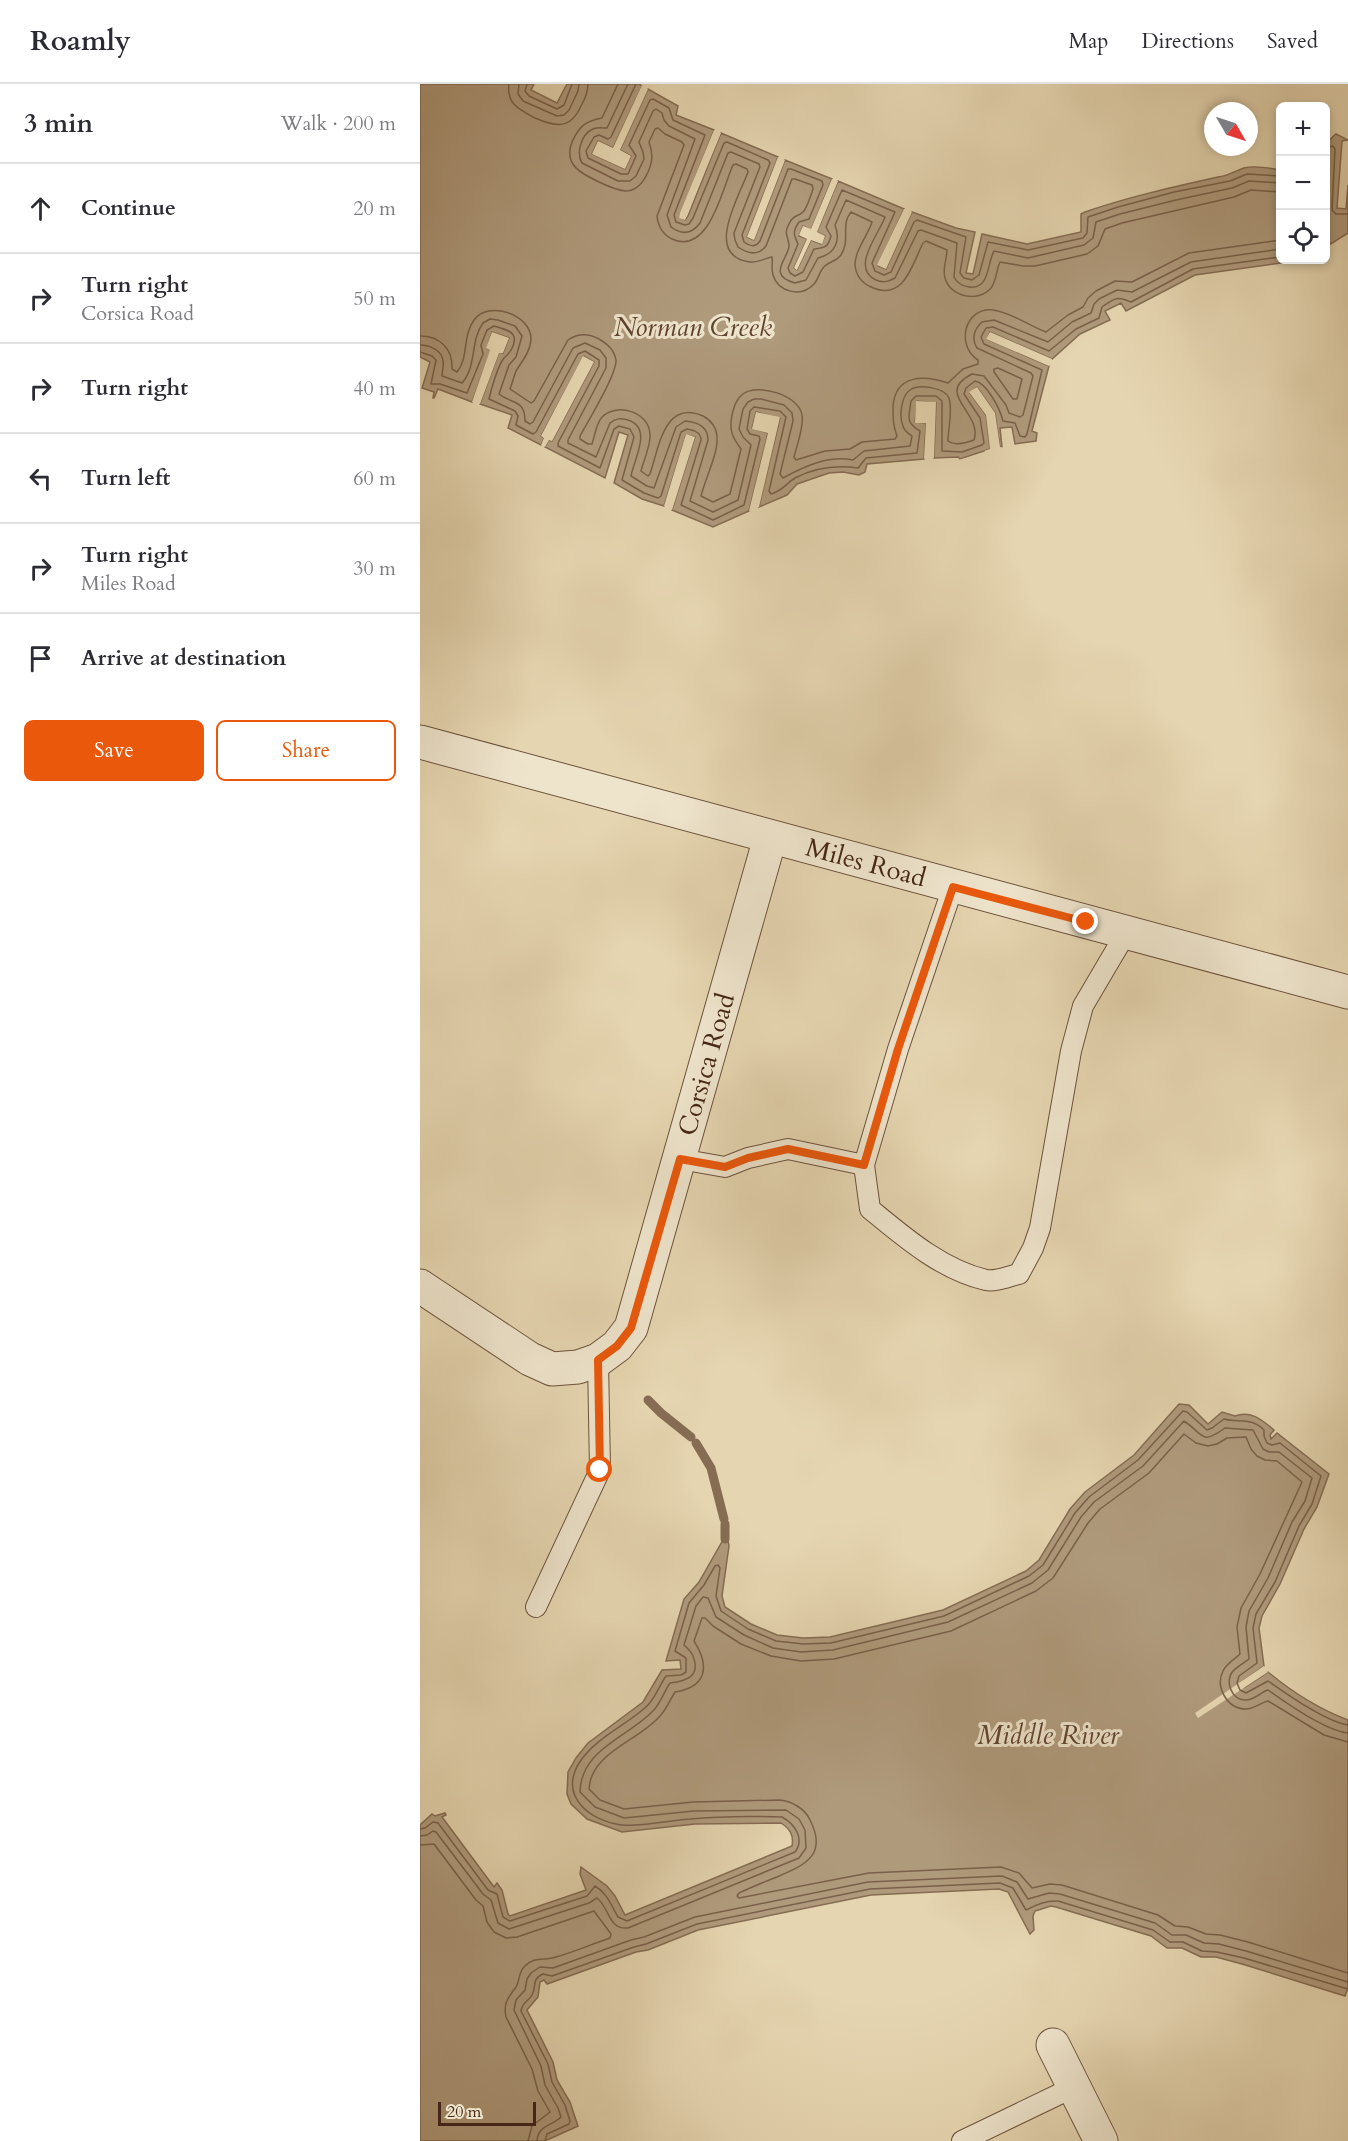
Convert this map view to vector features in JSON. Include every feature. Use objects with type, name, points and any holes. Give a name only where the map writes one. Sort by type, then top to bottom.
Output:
[{"type":"street","name":"Miles Road","points":[[420,742],[1348,992]]},
{"type":"street","name":"Corsica Road","points":[[420,1286],[530,1359],[552,1369],[578,1367],[598,1360],[617,1346],[631,1328],[770,838]]},
{"type":"street","points":[[1053,2045],[1101,2141]]},
{"type":"lane","points":[[953,887],[898,1049],[864,1165],[870,1209],[912,1244],[947,1265],[989,1281],[1019,1274],[1033,1248],[1040,1228],[1071,1051],[1083,1006],[1126,933]]},
{"type":"lane","points":[[680,1159],[725,1167],[748,1158],[788,1149],[864,1165]]},
{"type":"lane","points":[[536,1606],[600,1470],[598,1360]]},
{"type":"lane","points":[[962,2141],[1074,2087]]},
{"type":"water","name":"Norman Creek","points":[[420,84],[534,84],[531,90],[557,103],[567,84],[639,84],[642,86],[613,148],[598,141],[592,154],[625,169],[631,156],[620,150],[648,89],[678,106],[676,115],[714,130],[680,217],[685,220],[721,133],[778,157],[747,237],[754,240],[785,160],[832,179],[811,230],[803,226],[799,236],[807,239],[794,268],[797,270],[811,240],[821,244],[825,236],[817,232],[838,181],[904,209],[878,266],[886,269],[912,212],[956,228],[975,232],[966,273],[973,274],[982,234],[1027,244],[1081,232],[1081,214],[1134,197],[1225,176],[1244,168],[1276,169],[1276,264],[1195,275],[1126,311],[1121,303],[1105,311],[1110,320],[1080,334],[1052,359],[990,332],[987,339],[1049,366],[1032,431],[1037,433],[1036,441],[1015,444],[1012,427],[1000,428],[1002,447],[1000,447],[995,413],[977,387],[970,393],[986,415],[990,449],[960,459],[958,457],[934,458],[936,403],[917,401],[915,422],[926,423],[924,459],[867,464],[865,472],[859,475],[843,472],[829,473],[797,484],[787,495],[759,507],[780,418],[756,412],[752,428],[768,433],[749,511],[713,527],[672,510],[695,437],[686,435],[664,506],[642,499],[614,483],[628,435],[619,432],[605,478],[545,447],[549,440],[552,441],[594,362],[584,356],[541,436],[544,438],[541,445],[508,428],[512,415],[480,404],[499,352],[503,353],[509,338],[492,332],[487,348],[491,350],[472,402],[438,389],[433,398],[434,392],[422,388],[430,362],[420,357]]},
{"type":"water","points":[[1336,134],[1348,140],[1342,141],[1337,208],[1346,209],[1348,185],[1348,233],[1330,244],[1330,156],[1330,139]]},
{"type":"water","name":"Middle River","points":[[1179,1404],[1189,1405],[1208,1424],[1222,1412],[1235,1416],[1246,1414],[1256,1417],[1274,1430],[1270,1435],[1271,1439],[1277,1433],[1329,1474],[1317,1507],[1262,1616],[1259,1628],[1264,1666],[1243,1681],[1245,1687],[1268,1672],[1306,1699],[1348,1720],[1348,1988],[1345,1996],[1242,1964],[1216,1957],[1201,1957],[1182,1948],[1167,1948],[1151,1936],[1051,1906],[1035,1911],[1034,1930],[1030,1934],[1008,1892],[999,1889],[871,1895],[698,1930],[648,1950],[636,1952],[547,1984],[544,1980],[540,1982],[538,1997],[527,2010],[553,2062],[557,2080],[570,2102],[578,2126],[545,2141],[420,2141],[420,1825],[432,1814],[435,1816],[445,1813],[446,1815],[442,1817],[494,1887],[497,1883],[502,1890],[510,1916],[586,1890],[580,1874],[581,1867],[607,1886],[625,1915],[792,1846],[791,1833],[781,1823],[695,1824],[622,1832],[587,1819],[571,1804],[567,1794],[568,1772],[588,1743],[643,1702],[662,1670],[681,1669],[680,1660],[666,1661],[684,1599],[699,1582],[723,1540],[728,1540],[729,1546],[722,1596],[725,1607],[751,1624],[777,1635],[803,1638],[830,1637],[943,1610],[1026,1571],[1039,1560],[1070,1509],[1085,1492],[1134,1455]]},
{"type":"pier","points":[[642,85],[644,87],[615,150],[612,151],[599,145],[596,153],[623,165],[627,157],[618,153],[617,149],[645,87],[648,89],[620,150],[631,156],[625,169],[592,154],[598,141],[613,148]]},
{"type":"pier","points":[[714,130],[716,131],[683,216],[718,132],[721,133],[685,220],[679,218],[680,213]]},
{"type":"pier","points":[[778,157],[781,158],[752,236],[782,159],[785,160],[754,240],[747,237]]},
{"type":"pier","points":[[832,179],[835,180],[838,181],[817,232],[825,236],[822,244],[811,240],[797,270],[794,268],[807,239],[799,235],[803,226],[811,229]],"holes":[[[835,180],[814,232],[815,235],[821,237],[820,240],[803,234],[804,230],[811,233],[814,231]]]},
{"type":"pier","points":[[904,209],[907,210],[881,264],[884,265],[909,211],[912,212],[886,269],[877,265]]},
{"type":"pier","points":[[492,332],[509,338],[503,353],[499,353],[480,404],[478,403],[497,351],[501,350],[505,340],[494,336],[490,346],[493,351],[475,402],[472,402],[490,350],[486,348]]},
{"type":"pier","points":[[990,332],[1052,359],[1051,362],[991,337],[1050,363],[1049,366],[986,339]]},
{"type":"pier","points":[[583,356],[594,362],[552,441],[549,440],[545,447],[541,445],[544,438],[541,436]],"holes":[[[585,360],[590,363],[551,437],[547,437],[545,435]]]},
{"type":"pier","points":[[977,387],[995,413],[1000,447],[1005,448],[997,449],[992,414],[976,391],[974,393],[989,414],[993,450],[960,462],[959,460],[990,449],[986,415],[969,392]]},
{"type":"pier","points":[[916,401],[936,402],[934,458],[931,458],[933,405],[919,404],[918,420],[927,420],[929,423],[927,458],[924,459],[926,423],[915,423]]},
{"type":"pier","points":[[756,412],[780,417],[759,507],[756,508],[776,420],[758,415],[756,426],[769,430],[771,433],[752,509],[749,511],[768,433],[752,429]]},
{"type":"pier","points":[[686,434],[695,437],[672,510],[670,509],[692,439],[688,438],[667,507],[664,506]]},
{"type":"pier","points":[[1264,1666],[1266,1669],[1246,1683],[1266,1670],[1268,1672],[1198,1718],[1195,1713]]},
{"type":"waterway","points":[[648,1400],[691,1437]]},
{"type":"waterway","points":[[696,1443],[711,1468],[724,1519]]},
{"type":"waterway","points":[[725,1524],[725,1539]]},
{"type":"route","points":[[600,1470],[598,1360],[617,1346],[631,1328],[680,1159],[725,1167],[748,1158],[788,1149],[864,1165],[898,1049],[953,887],[1086,922]]}]
